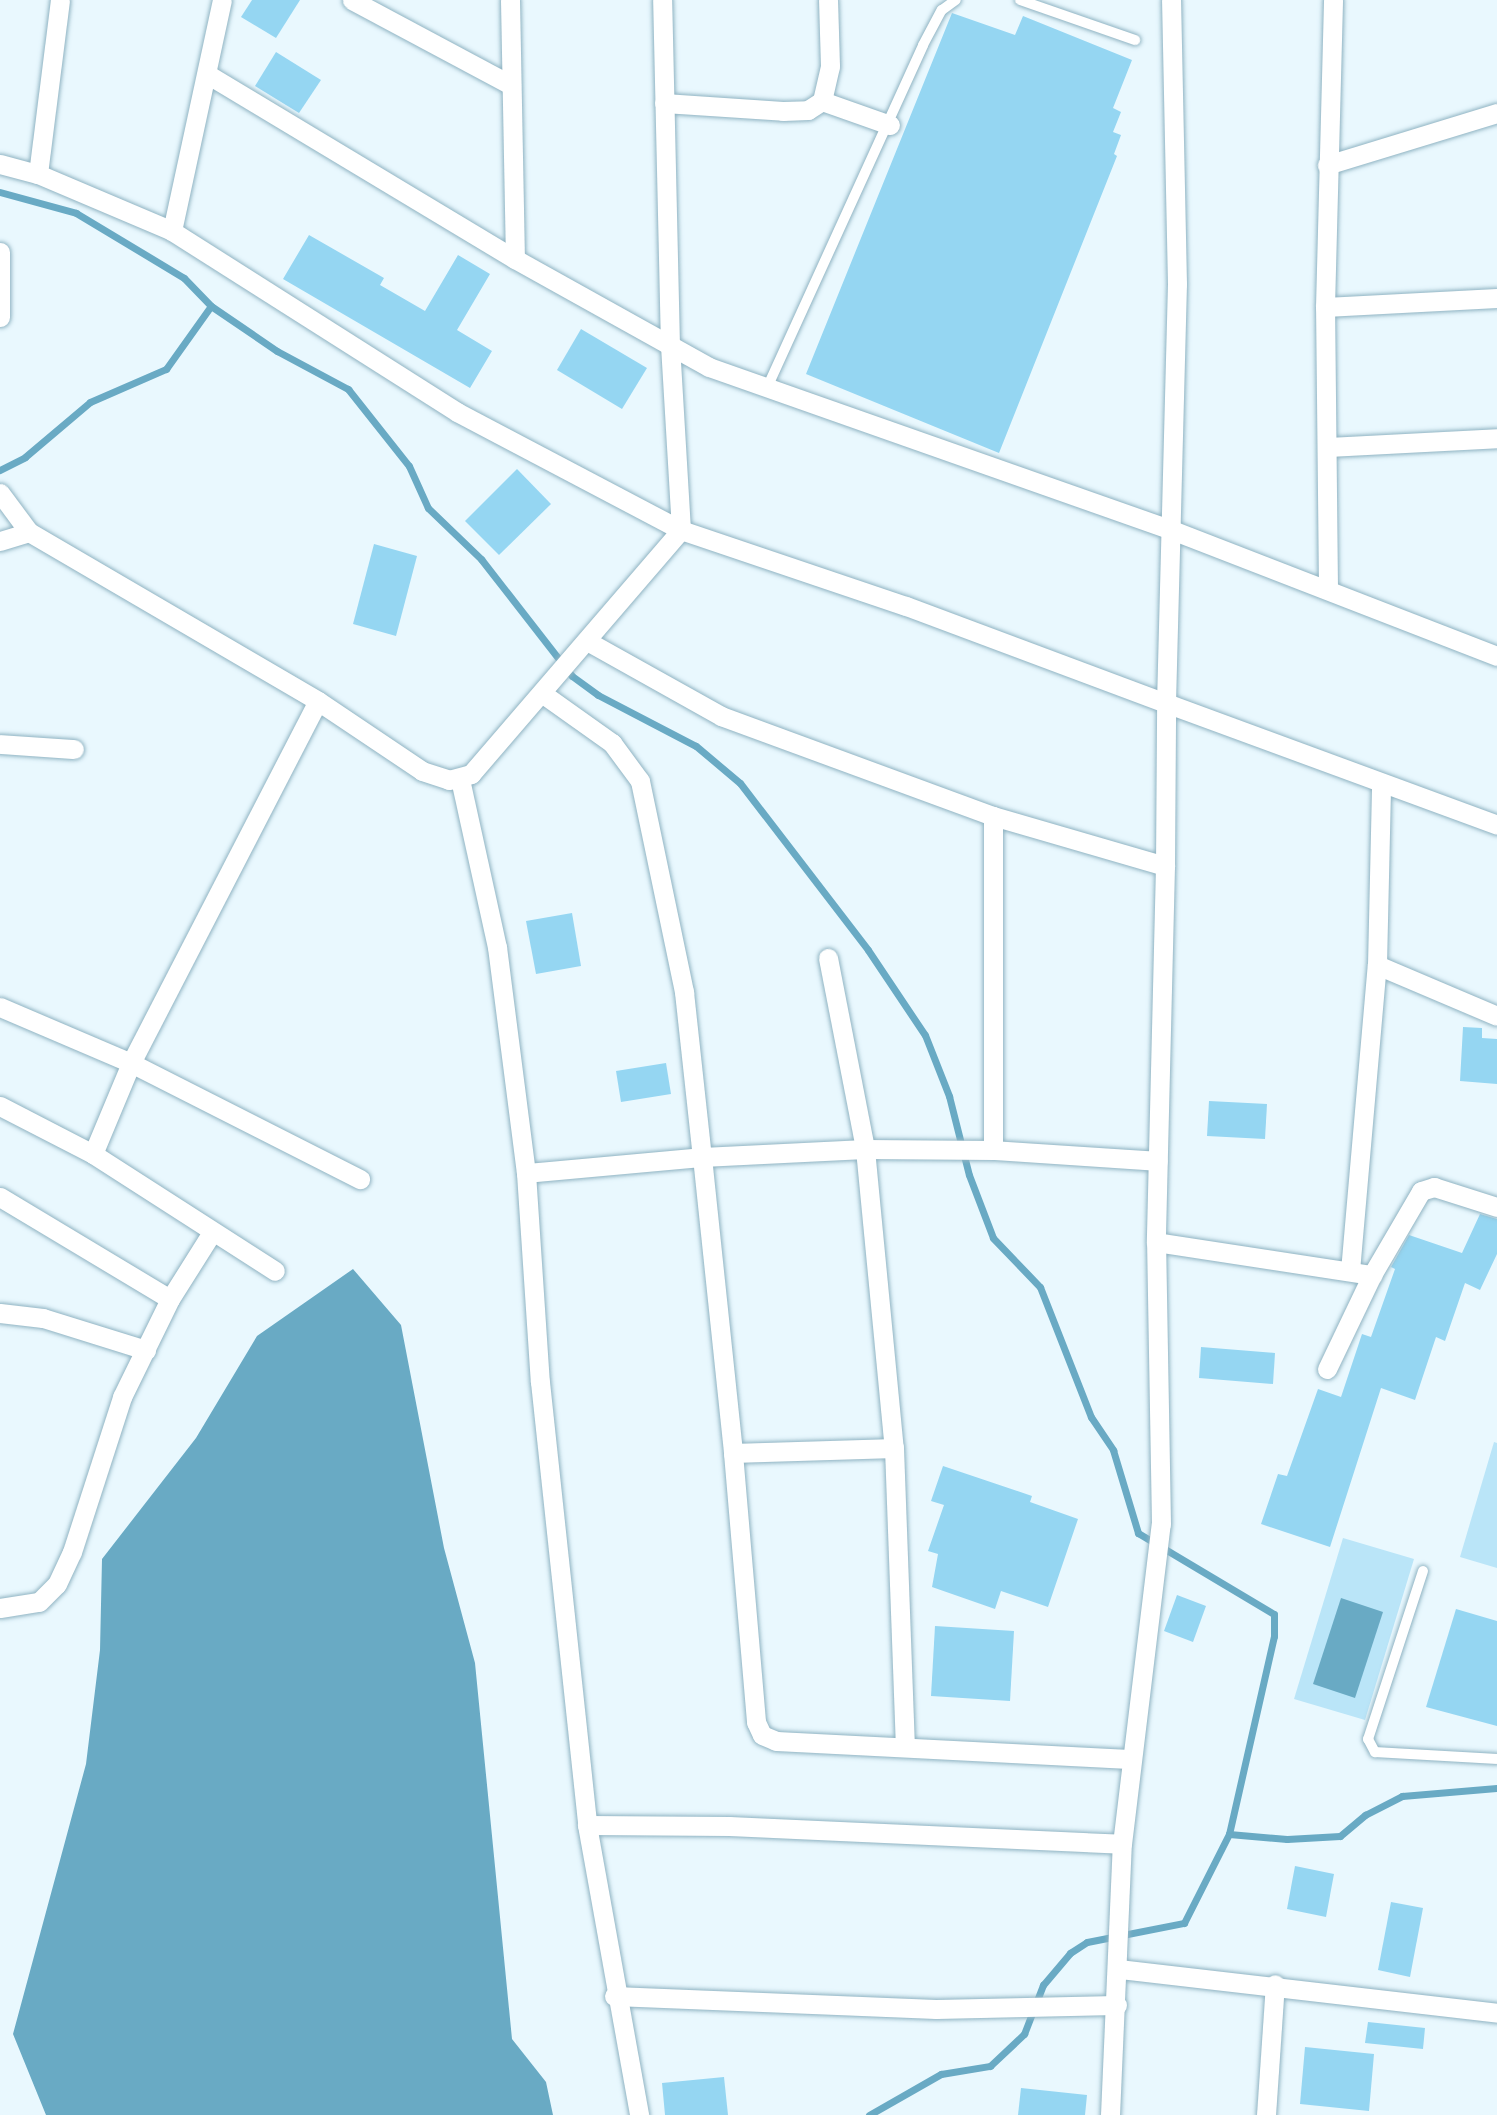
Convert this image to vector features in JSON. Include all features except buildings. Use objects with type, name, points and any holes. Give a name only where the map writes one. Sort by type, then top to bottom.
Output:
[{"type":"street","points":[[38,174],[60,0]]},
{"type":"street","points":[[172,232],[222,0]]},
{"type":"street","points":[[352,0],[511,85]]},
{"type":"street","points":[[510,0],[515,259]]},
{"type":"street","points":[[1,495],[29,532],[318,701],[422,771],[435,778],[460,779],[481,765],[681,530],[670,346],[662,0]]},
{"type":"street","points":[[664,103],[783,111],[808,110],[822,102],[830,66],[828,0]]},
{"type":"street","points":[[1110,2115],[1119,1960],[1122,1844],[1130,1759],[1160,1529],[1156,1242],[1177,284],[1171,0]]},
{"type":"street","points":[[1328,587],[1325,307],[1327,166],[1336,1]]},
{"type":"street","points":[[208,74],[515,259],[670,346],[765,390],[1172,530],[1328,587],[1497,656]]},
{"type":"street","points":[[822,102],[890,125]]},
{"type":"street","points":[[1327,166],[1497,113]]},
{"type":"street","points":[[0,164],[38,174],[172,232],[457,412],[681,530],[906,606],[1497,825]]},
{"type":"street","points":[[0,252],[0,317]]},
{"type":"street","points":[[1325,307],[1497,298]]},
{"type":"street","points":[[1328,447],[1497,438]]},
{"type":"street","points":[[0,541],[29,532]]},
{"type":"street","points":[[584,644],[721,716],[993,816],[1165,866]]},
{"type":"street","points":[[548,688],[612,743],[640,781],[684,992],[733,1452],[759,1731],[776,1741],[1130,1759]]},
{"type":"street","points":[[93,1154],[131,1063],[318,701]]},
{"type":"street","points":[[0,744],[74,749]]},
{"type":"street","points":[[460,779],[497,947],[526,1172],[540,1382],[587,1825],[614,1996],[639,2115]]},
{"type":"street","points":[[1350,1270],[1377,965],[1381,783]]},
{"type":"street","points":[[986,1150],[993,816]]},
{"type":"street","points":[[828,958],[865,1149],[894,1448],[905,1747]]},
{"type":"street","points":[[1377,965],[1497,1016]]},
{"type":"street","points":[[0,1007],[131,1063],[360,1179]]},
{"type":"street","points":[[0,1106],[93,1154],[211,1234],[275,1271]]},
{"type":"street","points":[[526,1172],[702,1157],[865,1149],[986,1150],[1158,1161]]},
{"type":"street","points":[[1327,1369],[1372,1275],[1421,1191],[1434,1186],[1497,1207]]},
{"type":"street","points":[[0,1197],[170,1300]]},
{"type":"street","points":[[0,1608],[38,1602],[57,1584],[72,1552],[122,1397],[170,1300],[211,1234]]},
{"type":"street","points":[[1156,1242],[1372,1275]]},
{"type":"street","points":[[0,1313],[43,1318],[146,1350]]},
{"type":"street","points":[[733,1452],[894,1448]]},
{"type":"street","points":[[587,1825],[729,1826],[1122,1844]]},
{"type":"street","points":[[1119,1960],[1275,1984],[1497,2013]]},
{"type":"street","points":[[1266,2115],[1275,1984]]},
{"type":"street","points":[[614,1996],[936,2009],[1117,2005]]},
{"type":"lane","points":[[765,390],[890,125],[923,45],[942,10],[956,0]]},
{"type":"lane","points":[[1020,0],[1135,40]]},
{"type":"lane","points":[[1423,1571],[1368,1739],[1375,1752],[1497,1759]]},
{"type":"shaded area","points":[[353,1269],[401,1325],[444,1548],[475,1663],[512,2039],[546,2082],[553,2115],[46,2115],[13,2034],[86,1764],[100,1650],[102,1559],[196,1438],[257,1336]]},
{"type":"shaded area","points":[[1494,1442],[1497,1443],[1497,1568],[1460,1557]]},
{"type":"shaded area","points":[[1343,1538],[1414,1559],[1365,1720],[1294,1699]]},
{"type":"shaded area","points":[[1341,1598],[1383,1612],[1355,1698],[1313,1684]]},
{"type":"waterway","points":[[0,192],[76,213],[184,278],[211,306],[277,351],[348,389],[409,466],[428,508],[481,559],[572,676],[598,695],[696,746],[740,783],[868,950],[925,1035],[949,1096],[969,1175],[993,1238],[1040,1287],[1091,1417],[1113,1450],[1138,1533],[1274,1614],[1274,1636],[1229,1834],[1287,1839],[1340,1836],[1365,1815],[1402,1796],[1497,1788]]},
{"type":"waterway","points":[[0,470],[25,457],[90,402],[166,369],[211,306]]},
{"type":"waterway","points":[[869,2115],[941,2074],[990,2066],[1024,2034],[1043,1985],[1070,1953],[1087,1942],[1184,1923],[1229,1834]]}]
